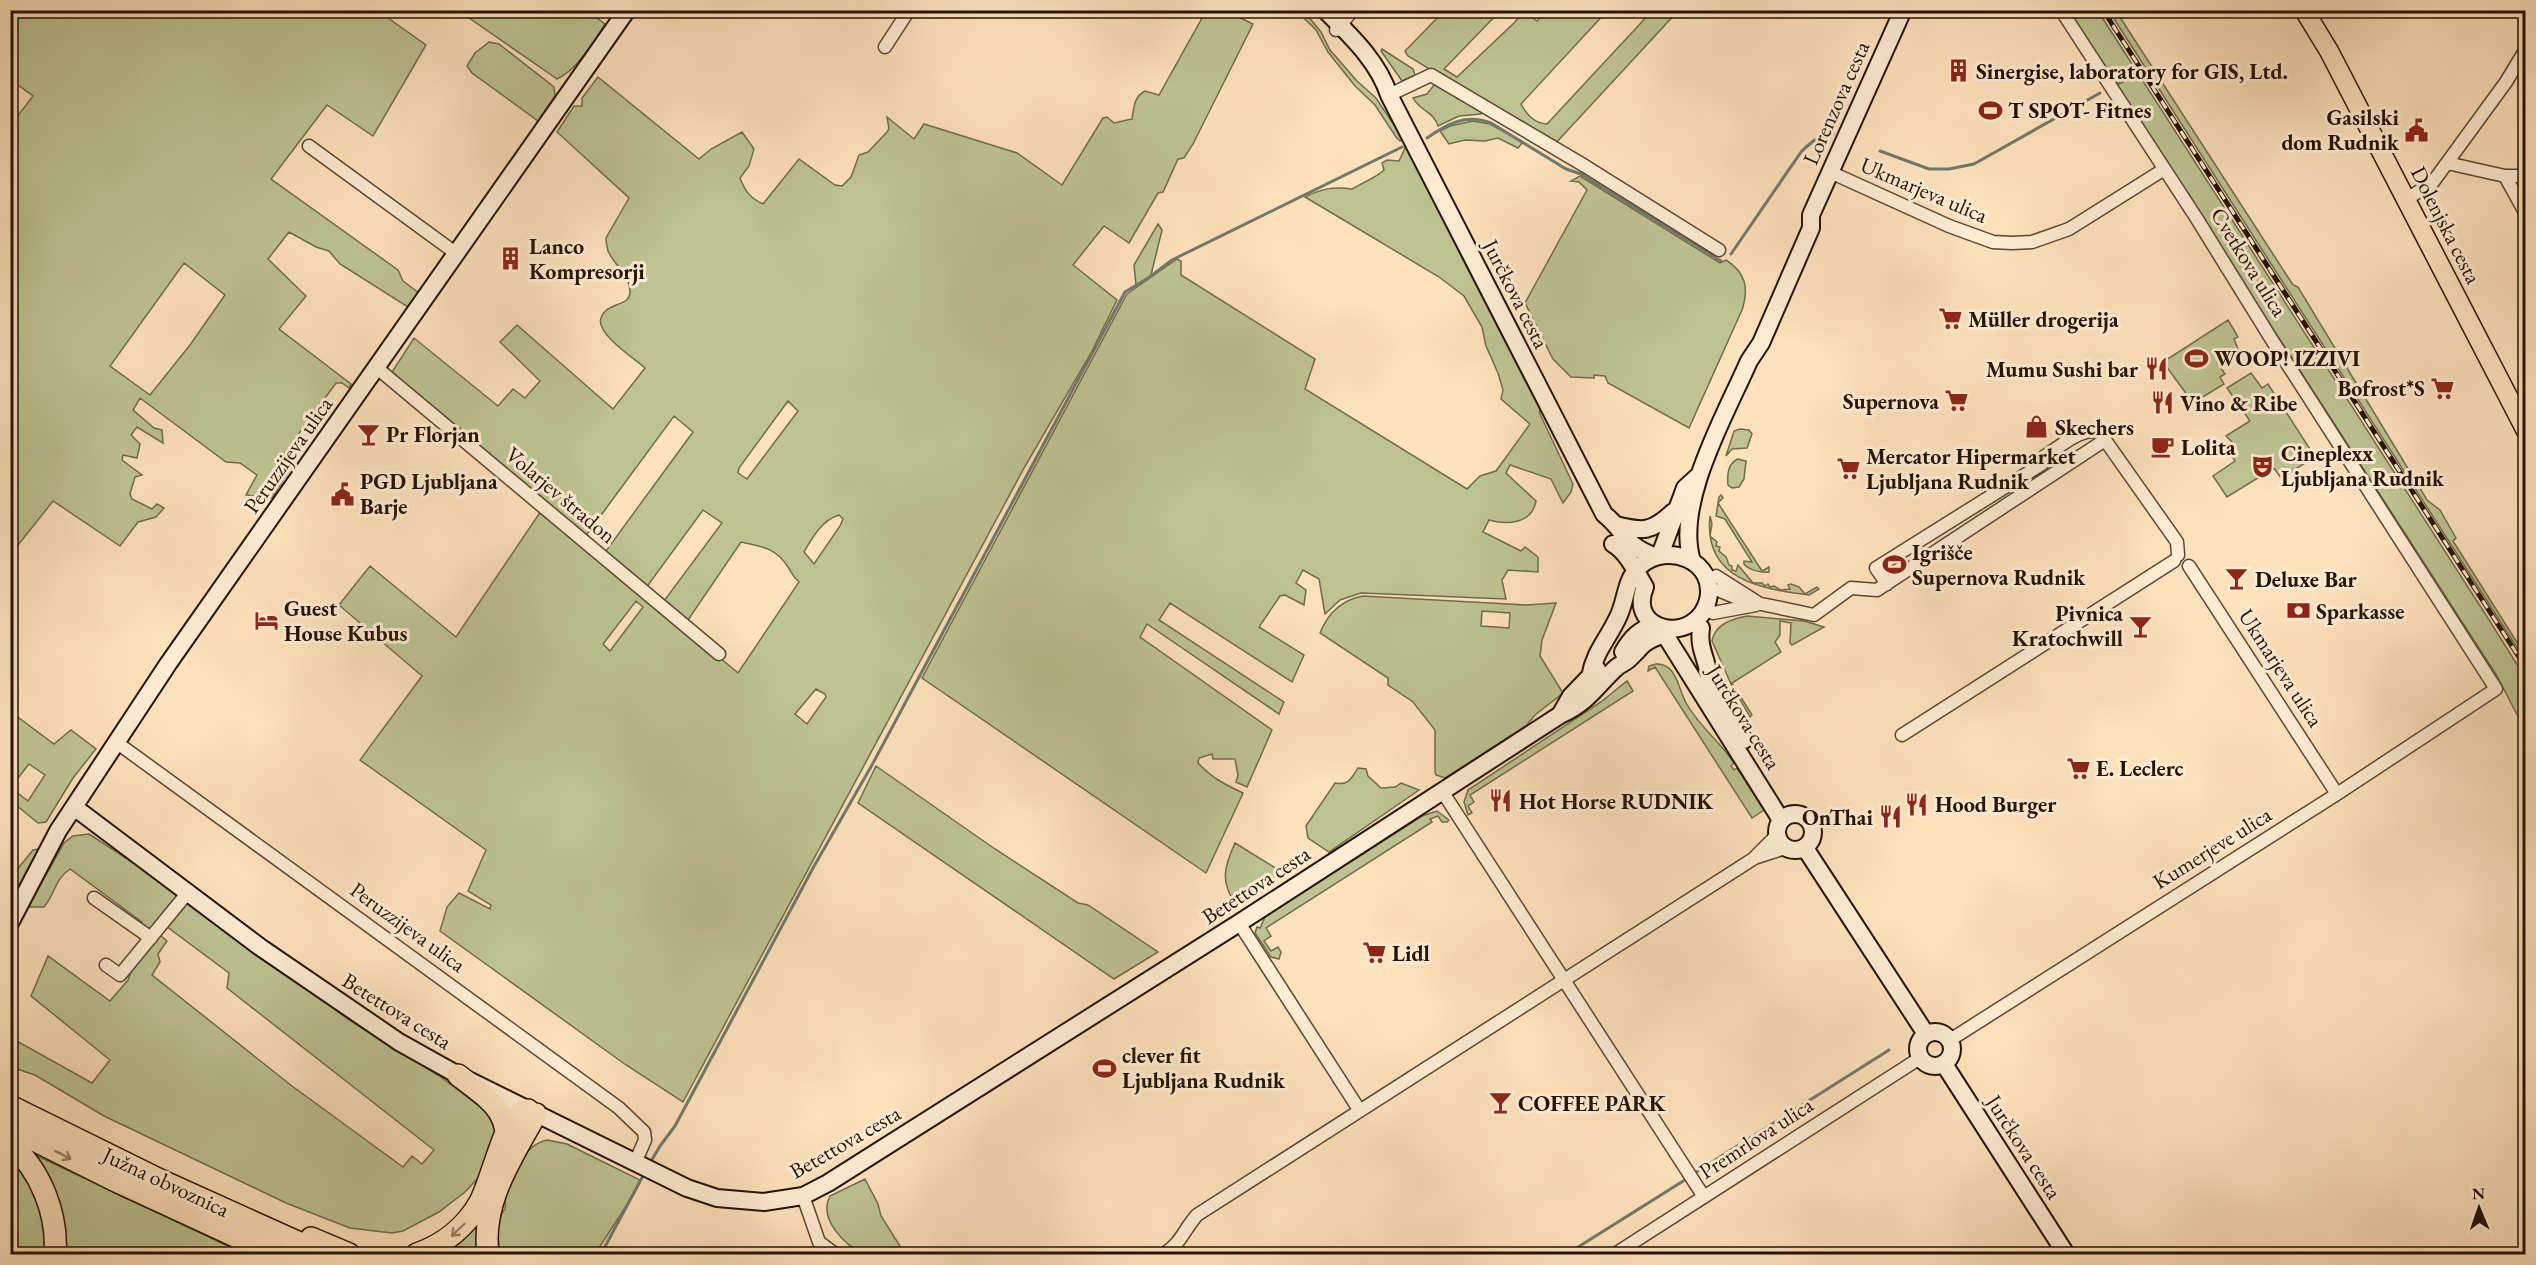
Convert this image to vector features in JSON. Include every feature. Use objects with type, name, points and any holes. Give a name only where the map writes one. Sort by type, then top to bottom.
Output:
[{"type":"highway","points":[[458,1075],[499,1109],[505,1123],[506,1136]]},
{"type":"highway","name":"Južna obvoznica","points":[[10,1106],[160,1180],[324,1254]]},
{"type":"highway","points":[[417,1254],[447,1240],[468,1219],[489,1182],[515,1117],[532,1112]]},
{"type":"highway","points":[[488,1254],[489,1224],[497,1187],[532,1112]]},
{"type":"highway","name":"Južna obvoznica","points":[[10,1128],[118,1182],[274,1254]]},
{"type":"highway","points":[[10,1144],[29,1165],[46,1196],[52,1217],[55,1254]]},
{"type":"highway","points":[[262,1227],[304,1235],[349,1254]]},
{"type":"main road","name":"Dolenjska cesta","points":[[2304,10],[2329,51],[2526,431]]},
{"type":"street","name":"Peruzzijeva ulica","points":[[10,923],[74,807],[117,742],[627,10]]},
{"type":"street","points":[[885,47],[909,10]]},
{"type":"street","name":"Jurčkova cesta","points":[[1314,10],[1338,28]]},
{"type":"street","name":"Jurčkova cesta","points":[[1325,10],[1383,79],[1389,95],[1610,519],[1635,548],[1663,557]]},
{"type":"street","points":[[1338,28],[1353,10]]},
{"type":"street","name":"Lorenzova cesta","points":[[1692,561],[1688,548],[1688,530],[1698,476],[1749,360],[1761,343],[1811,228],[1811,215],[1903,10]]},
{"type":"street","name":"Cvetkova ulica","points":[[2061,10],[2496,689]]},
{"type":"street","points":[[2407,199],[2433,182],[2506,82],[2526,49]]},
{"type":"street","points":[[1389,95],[1431,75],[1585,166],[1719,250]]},
{"type":"street","points":[[309,146],[457,254]]},
{"type":"street","points":[[2447,163],[2505,176],[2526,176]]},
{"type":"street","name":"Ukmarjeva ulica","points":[[1830,172],[1949,226],[1993,242],[2012,243],[2032,242],[2069,230],[2163,170]]},
{"type":"street","points":[[2505,176],[2526,214]]},
{"type":"street","name":"Volarjev štradon","points":[[377,368],[719,654]]},
{"type":"street","points":[[1887,584],[1876,568],[2042,465],[2044,456],[2079,434],[2098,431],[2103,433],[2104,440],[2177,542],[2176,558],[1902,735]]},
{"type":"street","points":[[2079,434],[2090,449]]},
{"type":"street","points":[[1663,557],[1686,568],[1698,580],[1714,584],[1742,600],[1814,615],[1851,588],[1877,590],[1887,584],[2104,440]]},
{"type":"street","points":[[2042,465],[2059,470]]},
{"type":"street","name":"Lorenzova cesta","points":[[1663,557],[1676,510],[1685,488],[1698,476]]},
{"type":"street","name":"Lorenzova cesta","points":[[1698,476],[1701,506],[1698,531],[1700,550],[1714,584]]},
{"type":"street","points":[[1988,499],[1996,511]]},
{"type":"street","points":[[1610,519],[1634,530],[1644,530],[1658,525],[1676,510]]},
{"type":"street","name":"Jurčkova cesta","points":[[1610,519],[1605,528],[1613,544],[1620,548],[1634,577]]},
{"type":"street","points":[[1952,521],[1952,541]]},
{"type":"street","points":[[1656,632],[1644,612],[1642,601],[1646,586],[1634,577],[1654,567],[1663,557],[1682,556],[1692,561],[1714,584],[1713,613]]},
{"type":"street","name":"Ukmarjeva ulica","points":[[2189,566],[2337,794]]},
{"type":"street","name":"Betettova cesta","points":[[1560,715],[1571,696],[1590,677],[1616,643],[1634,610],[1634,577]]},
{"type":"street","name":"Betettova cesta","points":[[1590,677],[1593,660],[1621,612],[1634,577]]},
{"type":"street","points":[[1694,629],[1714,584]]},
{"type":"street","points":[[1634,610],[1656,632],[1694,629],[1713,613],[1760,604]]},
{"type":"street","name":"Jurčkova cesta","points":[[1694,629],[1691,652],[1700,670],[1709,677],[1783,829]]},
{"type":"street","name":"Jurčkova cesta","points":[[1656,632],[1783,829]]},
{"type":"street","name":"Betettova cesta","points":[[74,807],[189,891],[260,947],[364,1020],[458,1075],[687,1188],[717,1198],[764,1202],[802,1196],[862,1162],[1239,923],[1560,715],[1586,701],[1617,667],[1630,658],[1656,632]]},
{"type":"street","name":"Kumerjeve ulica","points":[[1950,1040],[2337,794],[2496,689]]},
{"type":"street","name":"Peruzzijeva ulica","points":[[117,742],[619,1108],[644,1132],[644,1167]]},
{"type":"street","points":[[1442,791],[1704,1197]]},
{"type":"street","points":[[1164,1254],[1179,1244],[1186,1228],[1197,1215],[1753,858],[1783,829],[1805,817],[1812,825],[1813,835],[1805,848],[1795,851],[1783,829]]},
{"type":"street","points":[[1805,848],[1926,1034]]},
{"type":"street","points":[[106,965],[120,975],[189,891]]},
{"type":"street","points":[[94,898],[151,938]]},
{"type":"street","points":[[1239,923],[1360,1111]]},
{"type":"street","points":[[1939,1032],[1950,1040],[1952,1053],[1944,1064],[1931,1066],[1920,1058],[1918,1045],[1926,1034],[1939,1032]]},
{"type":"street","name":"Premrlova ulica","points":[[1615,1254],[1920,1058]]},
{"type":"street","name":"Jurčkova cesta","points":[[1944,1064],[2066,1254]]},
{"type":"street","points":[[802,1196],[819,1242],[835,1254]]},
{"type":"green space","points":[[11,11],[378,11],[426,45],[373,136],[327,105],[271,179],[398,270],[403,281],[419,293],[408,307],[340,264],[329,251],[316,247],[289,232],[268,259],[306,296],[279,329],[351,384],[349,388],[342,383],[336,383],[281,458],[290,469],[272,498],[246,495],[257,475],[240,463],[226,462],[140,398],[133,410],[154,428],[162,430],[163,443],[137,427],[131,435],[140,444],[137,458],[123,455],[122,460],[142,475],[135,477],[130,494],[132,499],[152,509],[157,504],[164,508],[156,517],[138,522],[120,546],[53,501],[11,554],[10,126],[33,96],[11,80]],"holes":[[[184,263],[225,295],[190,345],[150,395],[110,366]]]},
{"type":"green space","points":[[459,11],[587,11],[605,24],[572,69],[557,79]]},
{"type":"green space","points":[[1206,11],[1227,11],[1253,24],[1193,144],[1184,158],[1178,159],[1163,192],[1158,193],[1129,243],[1104,226],[1073,265],[1117,300],[1091,353],[1024,468],[683,1102],[626,1065],[440,931],[447,907],[459,893],[490,909],[491,905],[468,891],[486,850],[360,760],[422,676],[339,605],[370,566],[456,637],[543,508],[738,673],[799,582],[773,552],[741,542],[686,623],[661,605],[722,523],[703,510],[646,588],[603,555],[693,432],[674,416],[585,537],[540,496],[528,490],[394,378],[392,372],[414,338],[498,406],[513,389],[525,398],[540,381],[500,342],[517,325],[613,409],[645,368],[610,338],[601,324],[601,318],[608,309],[629,297],[627,280],[608,251],[606,238],[629,198],[557,132],[574,106],[582,106],[582,98],[598,77],[699,159],[711,149],[742,132],[754,149],[749,166],[740,178],[748,194],[763,204],[799,159],[835,185],[842,186],[851,177],[859,155],[868,152],[889,129],[887,117],[914,139],[924,124],[1017,153],[1062,185],[1103,118],[1107,117],[1114,123],[1132,119],[1135,102],[1141,93],[1145,91],[1159,95]],"holes":[[[788,401],[798,411],[747,479],[738,473],[739,468]],[[839,515],[843,519],[814,564],[804,552],[818,530],[833,517]],[[636,601],[643,607],[610,651],[603,644]],[[816,689],[825,694],[826,697],[807,724],[795,714]]]},
{"type":"green space","points":[[1444,11],[1500,11],[1444,69],[1457,77],[1515,22],[1523,11],[1532,11],[1530,16],[1537,21],[1547,11],[1607,11],[1521,104],[1531,118],[1547,124],[1652,11],[1678,11],[1554,145],[1408,56],[1405,51]]},
{"type":"green space","points":[[2068,11],[2098,11],[2491,623],[2525,677],[2525,730],[2497,676]]},
{"type":"green space","points":[[2109,11],[2116,11],[2293,285],[2298,287],[2427,500],[2440,510],[2456,538],[2453,541],[2525,655],[2525,660]]},
{"type":"green space","points":[[1307,15],[1321,32],[1330,50],[1357,81],[1376,98],[1404,140],[1400,141],[1396,137],[1375,105],[1355,86],[1328,52],[1316,30],[1304,18]]},
{"type":"green space","points":[[489,42],[499,44],[554,87],[555,96],[538,121],[472,73],[467,66],[475,53]]},
{"type":"green space","points":[[1382,49],[1413,69],[1415,75],[1402,81],[1381,51]]},
{"type":"green space","points":[[1434,85],[1443,87],[1483,111],[1481,114],[1459,116],[1438,126],[1436,121],[1413,98],[1427,94]]},
{"type":"green space","points":[[1473,121],[1490,124],[1523,142],[1518,148],[1498,138],[1485,141],[1465,140],[1449,144],[1440,131],[1450,126]]},
{"type":"green space","points":[[1406,146],[1541,410],[1539,412],[1573,484],[1571,492],[1563,503],[1551,479],[1510,465],[1506,473],[1536,501],[1534,509],[1518,521],[1489,520],[1483,532],[1521,551],[1525,547],[1538,557],[1538,572],[1508,570],[1502,580],[1506,599],[1361,593],[1340,600],[1325,614],[1319,579],[1303,570],[1296,583],[1306,590],[1304,605],[1285,595],[1280,596],[1259,627],[1304,655],[1292,682],[1170,603],[1159,620],[1284,702],[1279,714],[1147,624],[1140,637],[1272,730],[1247,787],[1236,782],[1238,775],[1235,759],[1213,759],[1212,754],[1199,758],[1198,763],[1208,773],[1243,793],[1206,873],[922,678],[1127,294],[1177,259],[1181,261],[1181,275],[1315,359],[1305,389],[1467,489],[1480,476],[1496,471],[1530,424],[1501,399],[1503,390],[1486,346],[1482,327],[1464,296],[1439,277],[1305,197],[1328,189],[1352,189],[1382,172],[1384,170],[1382,163],[1387,160],[1399,161]]},
{"type":"green space","points":[[1580,176],[1720,263],[1726,260],[1742,276],[1745,295],[1742,310],[1689,428],[1608,383],[1605,376],[1571,377],[1553,359],[1525,303],[1587,190],[1579,182],[1571,181]]},
{"type":"green space","points":[[1158,224],[1162,230],[1151,275],[1136,285],[1134,265]]},
{"type":"green space","name":"WOOP! IZZIVI","points":[[2228,320],[2238,337],[2234,339],[2238,349],[2217,362],[2225,374],[2220,377],[2224,384],[2193,403],[2163,362]]},
{"type":"green space","points":[[2251,373],[2262,388],[2268,384],[2315,457],[2281,478],[2274,468],[2227,497],[2213,476],[2235,461],[2226,446],[2232,442],[2226,436],[2250,421],[2227,388]]},
{"type":"green space","points":[[1749,430],[1752,434],[1747,448],[1732,449],[1726,456],[1734,431]]},
{"type":"green space","points":[[1738,459],[1746,461],[1744,479],[1739,487],[1732,488],[1728,485],[1728,473],[1732,463]]},
{"type":"green space","points":[[1718,503],[1762,571],[1769,567],[1769,572],[1755,571],[1744,564],[1744,561],[1752,562],[1725,519],[1716,516]]},
{"type":"green space","points":[[1710,536],[1717,542],[1716,546],[1720,547],[1719,551],[1726,557],[1732,570],[1736,571],[1738,565],[1753,583],[1762,583],[1765,586],[1768,584],[1770,587],[1774,586],[1781,590],[1790,589],[1788,585],[1791,584],[1799,587],[1805,594],[1817,587],[1819,589],[1809,595],[1772,589],[1754,584],[1738,577],[1725,567],[1716,554]]},
{"type":"green space","points":[[1363,596],[1526,605],[1556,603],[1542,640],[1540,656],[1563,693],[1535,715],[1526,726],[1445,778],[1436,775],[1435,730],[1413,702],[1388,685],[1388,678],[1320,633],[1336,608]],"holes":[[[1482,611],[1510,613],[1509,628],[1481,626]]]},
{"type":"green space","points":[[1747,616],[1804,621],[1824,627],[1792,645],[1790,643],[1791,623],[1780,621],[1780,635],[1775,642],[1781,652],[1732,683],[1752,715],[1750,717],[1731,684],[1712,641],[1720,626]]},
{"type":"green space","points":[[1656,664],[1668,667],[1672,672],[1690,710],[1734,763],[1731,766],[1734,770],[1737,768],[1764,810],[1752,818],[1655,667],[1648,671],[1649,666]]},
{"type":"green space","points":[[1627,681],[1633,691],[1470,795],[1474,802],[1468,806],[1472,813],[1468,815],[1464,802],[1468,790],[1601,702]]},
{"type":"green space","points":[[11,712],[54,744],[71,730],[96,749],[73,778],[46,822],[38,823],[11,801],[11,788],[28,801],[45,775],[29,764],[11,787]]},
{"type":"green space","points":[[876,766],[995,849],[1078,903],[1088,905],[1158,952],[1114,979],[858,803]]},
{"type":"green space","points":[[1358,768],[1366,769],[1368,776],[1381,788],[1395,787],[1401,783],[1419,790],[1329,852],[1308,838],[1306,826],[1335,783],[1346,782],[1352,778]]},
{"type":"green space","points":[[1437,811],[1449,820],[1442,822],[1438,816],[1430,819],[1432,822],[1266,928],[1271,936],[1264,941],[1271,951],[1278,947],[1281,952],[1279,959],[1271,957],[1255,933],[1265,917],[1422,816]]},
{"type":"green space","points":[[89,834],[152,875],[176,895],[176,900],[151,931],[140,928],[142,922],[70,869],[58,882],[44,907],[28,907],[64,843],[73,836]]},
{"type":"green space","points":[[1235,843],[1285,874],[1236,905],[1228,889],[1225,874]]},
{"type":"green space","points":[[39,849],[11,903],[11,877],[33,850]]},
{"type":"green space","points":[[183,902],[191,903],[349,1020],[438,1075],[487,1112],[495,1130],[492,1143],[478,1178],[465,1192],[439,1212],[403,1231],[392,1233],[350,1228],[286,1203],[104,1116],[35,1075],[11,1067],[10,1041],[17,1041],[92,1083],[110,1060],[31,996],[48,956],[110,1001],[128,980],[134,963],[159,934],[167,941],[158,954],[160,962],[152,975],[292,1086],[403,1167],[412,1156],[422,1164],[434,1150],[227,988],[229,973],[166,926]]},
{"type":"green space","points":[[547,1140],[567,1144],[640,1180],[634,1194],[595,1254],[500,1254],[499,1224],[505,1209],[505,1195],[510,1178],[525,1154]]},
{"type":"green space","points":[[10,1152],[42,1200],[50,1254],[11,1254]]},
{"type":"green space","points":[[31,1153],[230,1247],[231,1251],[183,1254],[59,1254]]},
{"type":"green space","points":[[865,1179],[878,1204],[881,1216],[905,1254],[878,1256],[864,1254],[841,1237],[830,1222],[827,1204],[830,1196]]},
{"type":"green space","points":[[480,1215],[479,1254],[444,1254],[461,1241]]},
{"type":"waterway","points":[[2116,85],[2127,79]]},
{"type":"waterway","points":[[1880,151],[1929,169],[1949,169],[1974,164],[2100,93]]},
{"type":"waterway","points":[[1427,138],[1442,128],[1465,120],[1474,119],[1491,123],[1566,169],[1581,174],[1721,261]]},
{"type":"waterway","points":[[1731,254],[1801,152],[1816,140],[1833,134]]},
{"type":"waterway","points":[[650,1163],[675,1126],[813,868],[872,765],[1125,292],[1172,260],[1402,147]]},
{"type":"waterway","points":[[1693,1174],[1889,1050]]},
{"type":"waterway","points":[[601,1254],[644,1174]]},
{"type":"waterway","points":[[1567,1254],[1688,1178]]},
{"type":"railway","points":[[2103,10],[2526,668]]},
{"type":"place","name":"Sinergise, laboratory for GIS, Ltd.","points":[[1958,71]]},
{"type":"place","name":"T SPOT- Fitnes","points":[[1990,110]]},
{"type":"place","name":"Gasilski dom Rudnik","points":[[2417,130]]},
{"type":"place","name":"Lanco Kompresorji","points":[[511,259]]},
{"type":"place","name":"Müller drogerija","points":[[1950,319]]},
{"type":"place","name":"WOOP! IZZIVI","points":[[2196,358]]},
{"type":"place","name":"Mumu Sushi bar","points":[[2156,369]]},
{"type":"place","name":"Bofrost*S","points":[[2443,388]]},
{"type":"place","name":"Supernova","points":[[1957,401]]},
{"type":"place","name":"Vino & Ribe","points":[[2162,403]]},
{"type":"place","name":"Skechers","points":[[2037,427]]},
{"type":"place","name":"Pr Florjan","points":[[368,434]]},
{"type":"place","name":"Lolita","points":[[2163,447]]},
{"type":"place","name":"Cineplexx Ljubljana Rudnik","points":[[2263,466]]},
{"type":"place","name":"Mercator Hipermarket Ljubljana Rudnik","points":[[1848,469]]},
{"type":"place","name":"PGD Ljubljana Barje","points":[[342,494]]},
{"type":"place","name":"Igrišče Supernova Rudnik","points":[[1894,565]]},
{"type":"place","name":"Deluxe Bar","points":[[2237,579]]},
{"type":"place","name":"Sparkasse","points":[[2298,611]]},
{"type":"place","name":"Guest House Kubus","points":[[266,621]]},
{"type":"place","name":"Pivnica Kratochwill","points":[[2141,626]]},
{"type":"place","name":"E. Leclerc","points":[[2078,768]]},
{"type":"place","name":"Hot Horse RUDNIK","points":[[1501,801]]},
{"type":"place","name":"Hood Burger","points":[[1917,804]]},
{"type":"place","name":"OnThai","points":[[1891,817]]},
{"type":"place","name":"Lidl","points":[[1374,953]]},
{"type":"place","name":"clever fit Ljubljana Rudnik","points":[[1104,1068]]},
{"type":"place","name":"COFFEE PARK","points":[[1500,1103]]}]
